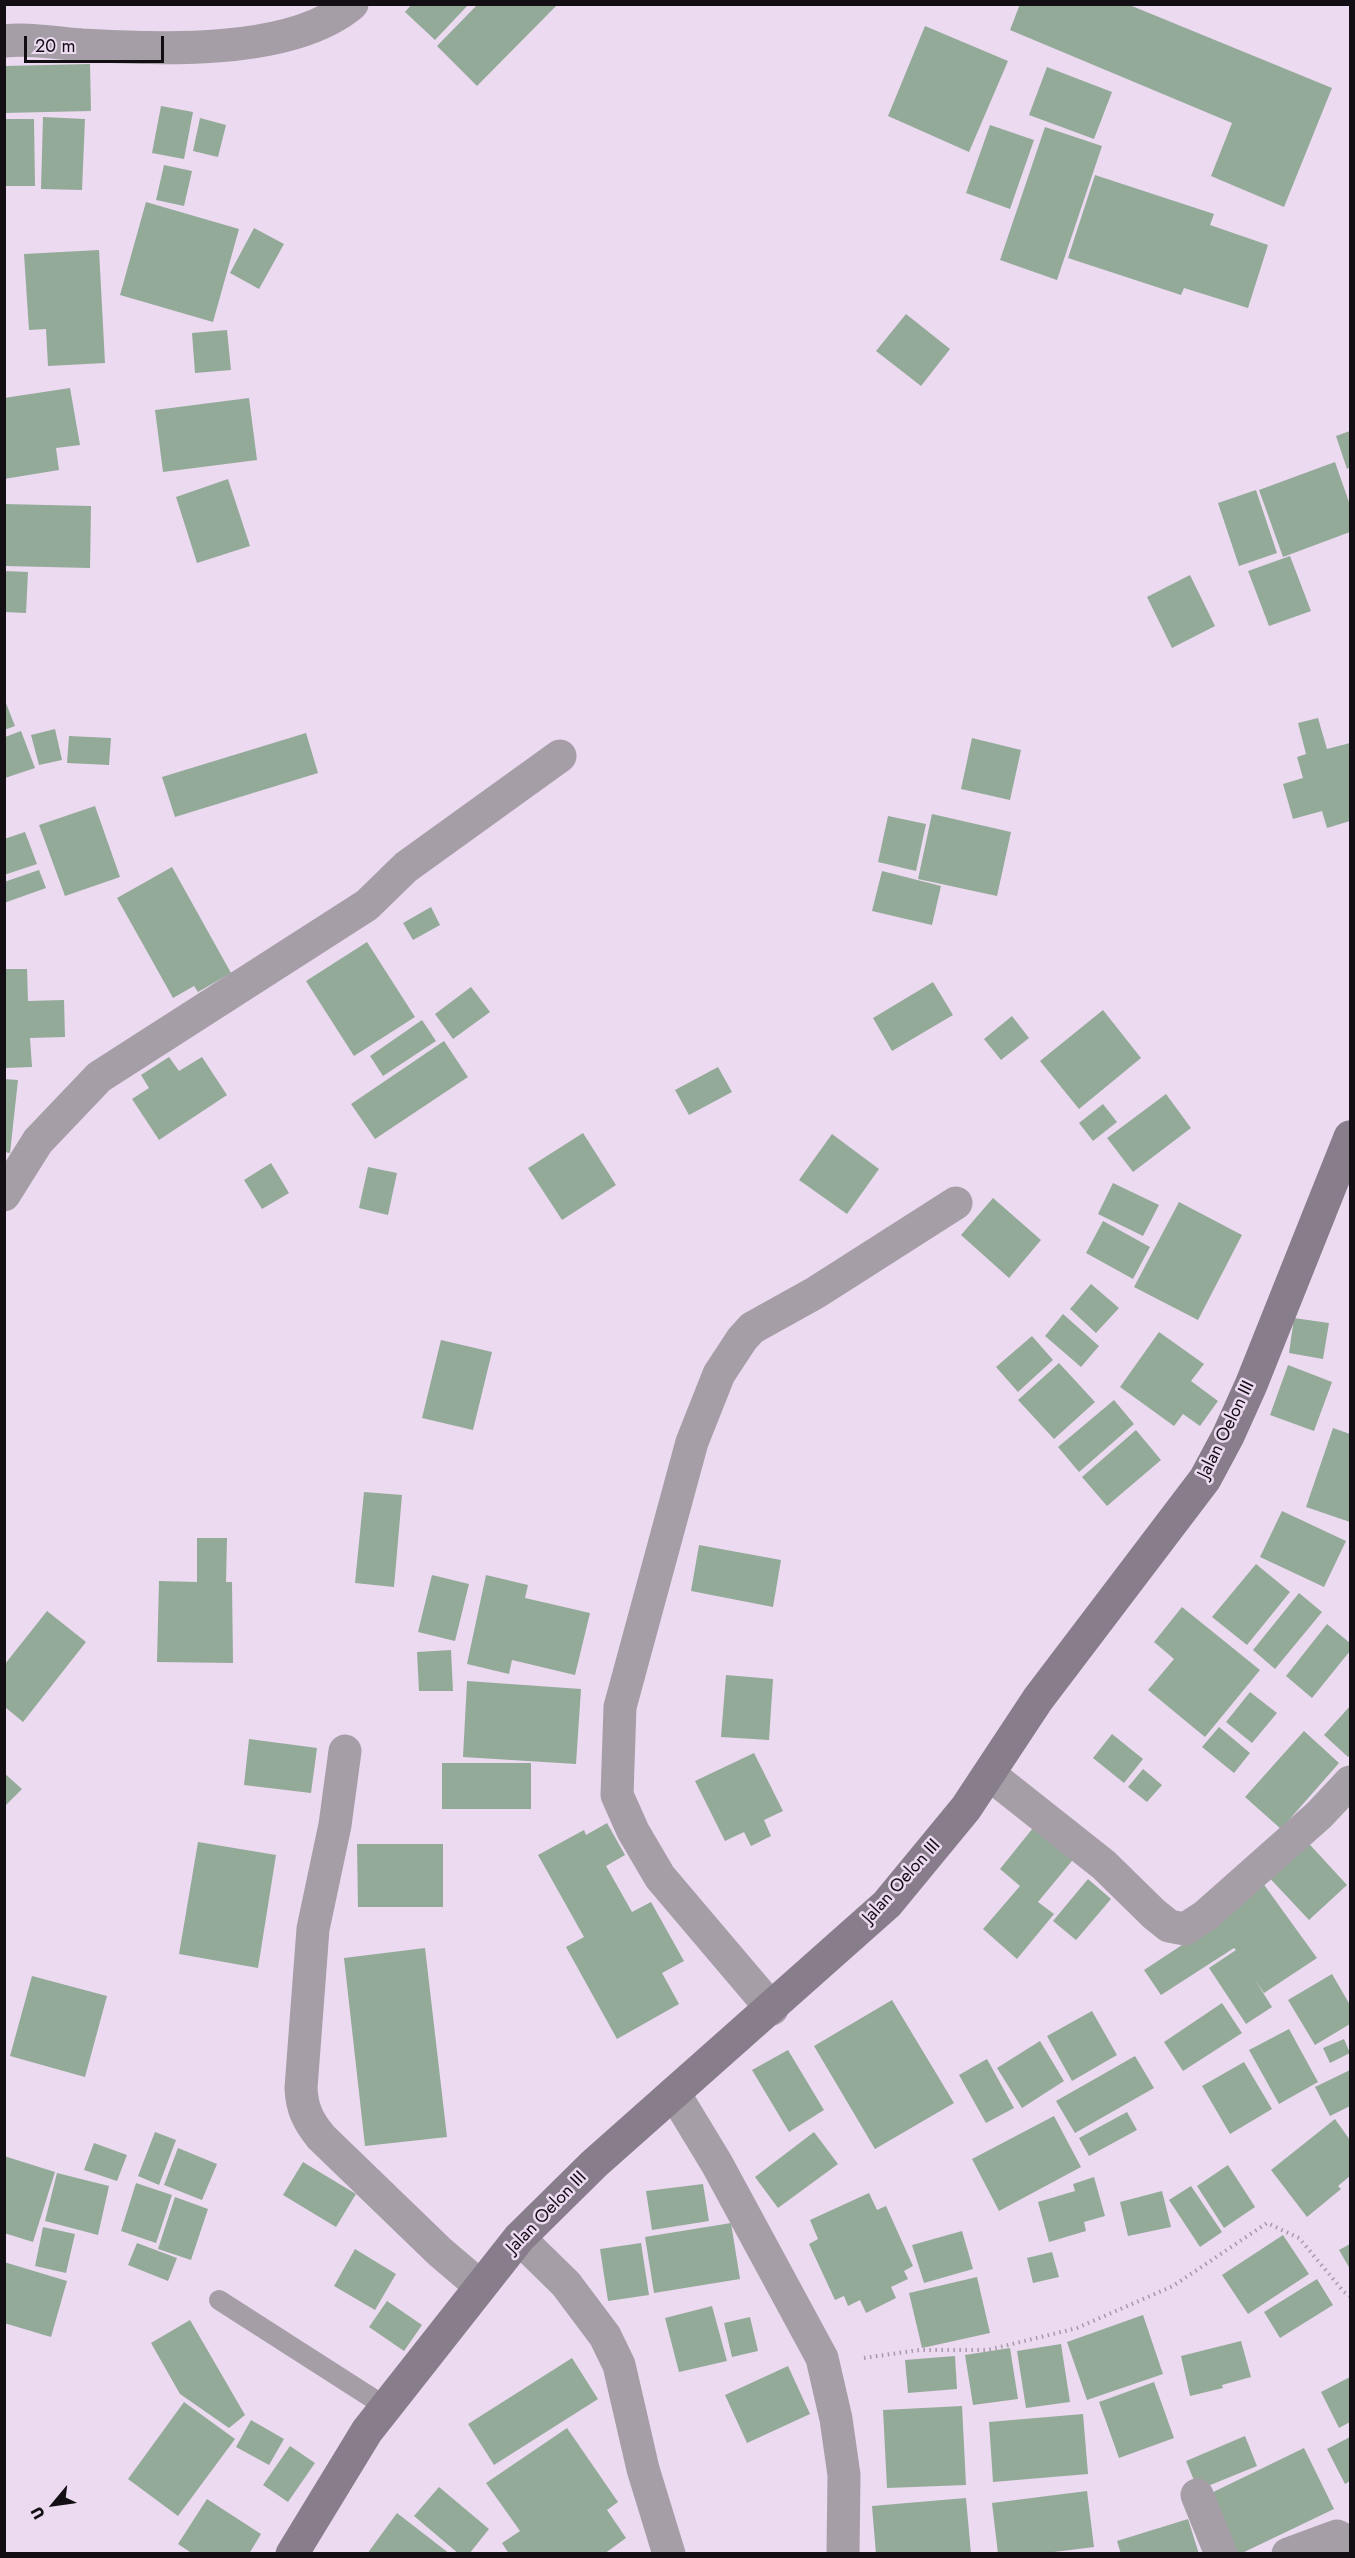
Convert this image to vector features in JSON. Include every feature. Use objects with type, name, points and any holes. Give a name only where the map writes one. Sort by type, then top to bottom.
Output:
[{"type":"street","points":[[4,41],[163,50],[212,46],[281,36],[338,16],[352,4]]},
{"type":"street","points":[[4,1195],[38,1141],[99,1077],[367,905],[406,867],[560,756]]},
{"type":"street","name":"Jalan Oelon III","points":[[292,2553],[367,2431],[519,2238],[594,2164],[716,2054],[772,2009],[887,1904],[966,1808],[1038,1700],[1205,1479],[1251,1385],[1350,1137]]},
{"type":"street","points":[[772,2009],[660,1878],[633,1831],[617,1795],[620,1707],[692,1442],[719,1374],[742,1339],[759,1324],[814,1293],[956,1203]]},
{"type":"street","points":[[345,1751],[335,1825],[313,1929],[300,2088],[302,2105],[308,2122],[321,2137],[440,2252],[480,2286]]},
{"type":"street","points":[[989,1774],[1104,1865],[1169,1926],[1185,1929],[1205,1916],[1319,1815],[1350,1782]]},
{"type":"street","points":[[675,2093],[717,2164],[822,2358],[836,2419],[844,2475],[843,2553]]},
{"type":"street","points":[[519,2238],[566,2284],[605,2336],[619,2365],[643,2469],[669,2553]]},
{"type":"street","points":[[1197,2495],[1221,2553]]},
{"type":"street","points":[[1288,2553],[1337,2536],[1346,2541],[1350,2549]]},
{"type":"lane","points":[[219,2300],[386,2407]]},
{"type":"path","points":[[822,2358],[869,2358],[919,2349],[988,2350],[1077,2328],[1173,2286],[1267,2223],[1299,2238],[1344,2292],[1350,2296]]},
{"type":"building","points":[[412,4],[469,4],[435,40],[405,12]]},
{"type":"building","points":[[478,4],[558,4],[477,86],[437,46]]},
{"type":"building","points":[[1020,4],[1127,4],[1332,88],[1284,207],[1211,176],[1232,123],[1010,30]]},
{"type":"building","points":[[925,26],[1008,61],[969,152],[888,116]]},
{"type":"building","points":[[90,64],[91,111],[4,113],[4,66]]},
{"type":"building","points":[[1047,67],[1112,92],[1094,139],[1029,115]]},
{"type":"building","points":[[161,106],[193,112],[184,159],[152,153]]},
{"type":"building","points":[[43,117],[85,119],[82,190],[41,189]]},
{"type":"building","points":[[200,118],[226,125],[218,157],[193,151]]},
{"type":"building","points":[[4,119],[34,119],[35,186],[4,186]]},
{"type":"building","points":[[990,125],[1034,140],[1010,209],[966,193]]},
{"type":"building","points":[[1045,127],[1102,146],[1057,280],[1000,260]]},
{"type":"building","points":[[164,165],[192,171],[184,206],[156,200]]},
{"type":"building","points":[[1095,175],[1214,214],[1210,225],[1268,245],[1248,308],[1184,288],[1181,295],[1068,258]]},
{"type":"building","points":[[146,202],[239,229],[213,322],[120,295]]},
{"type":"building","points":[[254,228],[284,244],[259,289],[230,273]]},
{"type":"building","points":[[99,250],[105,363],[48,366],[46,329],[29,330],[24,254]]},
{"type":"building","points":[[906,314],[950,349],[921,386],[876,351]]},
{"type":"building","points":[[227,330],[231,370],[195,373],[192,333]]},
{"type":"building","points":[[70,388],[80,445],[56,448],[59,470],[4,479],[4,398]]},
{"type":"building","points":[[249,398],[257,460],[163,472],[155,410]]},
{"type":"building","points":[[1350,431],[1350,467],[1347,469],[1336,436]]},
{"type":"building","points":[[1335,462],[1350,505],[1350,532],[1283,557],[1259,490]]},
{"type":"building","points":[[228,479],[250,546],[197,563],[176,497]]},
{"type":"building","points":[[1256,490],[1277,553],[1239,566],[1218,503]]},
{"type":"building","points":[[4,504],[91,506],[90,568],[4,566]]},
{"type":"building","points":[[1290,556],[1311,611],[1269,626],[1248,571]]},
{"type":"building","points":[[4,571],[28,572],[26,613],[4,612]]},
{"type":"building","points":[[1190,575],[1215,626],[1172,648],[1147,597]]},
{"type":"building","points":[[4,698],[15,726],[4,730]]},
{"type":"building","points":[[1318,718],[1327,749],[1350,743],[1350,821],[1327,828],[1322,811],[1293,819],[1283,784],[1303,778],[1297,757],[1306,754],[1298,723]]},
{"type":"building","points":[[55,729],[62,760],[39,765],[31,735]]},
{"type":"building","points":[[21,731],[35,768],[5,778],[5,737]]},
{"type":"building","points":[[306,733],[318,773],[175,817],[162,777]]},
{"type":"building","points":[[69,736],[111,738],[109,765],[67,763]]},
{"type":"building","points":[[972,738],[1021,750],[1010,800],[961,789]]},
{"type":"building","points":[[95,806],[120,877],[65,896],[39,825]]},
{"type":"building","points":[[932,814],[1011,832],[997,896],[918,879]]},
{"type":"building","points":[[888,816],[926,824],[916,871],[878,862]]},
{"type":"building","points":[[25,832],[37,864],[4,875],[4,839]]},
{"type":"building","points":[[172,867],[231,973],[198,992],[194,986],[173,998],[117,898]]},
{"type":"building","points":[[39,870],[46,888],[4,903],[4,882]]},
{"type":"building","points":[[882,871],[941,886],[932,925],[872,911]]},
{"type":"building","points":[[431,907],[440,925],[413,940],[403,923]]},
{"type":"building","points":[[367,942],[415,1017],[354,1056],[306,981]]},
{"type":"building","points":[[4,969],[27,969],[28,1001],[64,1000],[65,1037],[30,1038],[32,1067],[4,1068]]},
{"type":"building","points":[[933,982],[953,1015],[892,1051],[873,1018]]},
{"type":"building","points":[[471,987],[490,1012],[453,1039],[435,1014]]},
{"type":"building","points":[[1103,1010],[1141,1058],[1079,1109],[1040,1061]]},
{"type":"building","points":[[1012,1016],[1029,1038],[1001,1060],[984,1039]]},
{"type":"building","points":[[422,1020],[436,1041],[383,1076],[370,1056]]},
{"type":"building","points":[[444,1041],[468,1077],[375,1139],[351,1104]]},
{"type":"building","points":[[169,1057],[179,1071],[202,1057],[227,1095],[159,1140],[132,1099],[149,1088],[141,1075]]},
{"type":"building","points":[[718,1067],[732,1092],[689,1115],[675,1090]]},
{"type":"building","points":[[4,1079],[18,1080],[10,1153],[4,1152]]},
{"type":"building","points":[[1166,1094],[1191,1128],[1133,1172],[1107,1138]]},
{"type":"building","points":[[1103,1104],[1117,1122],[1093,1141],[1079,1123]]},
{"type":"building","points":[[583,1133],[616,1185],[562,1220],[528,1168]]},
{"type":"building","points":[[832,1134],[879,1169],[847,1214],[799,1180]]},
{"type":"building","points":[[271,1163],[289,1193],[262,1209],[244,1180]]},
{"type":"building","points":[[368,1167],[397,1173],[388,1215],[359,1208]]},
{"type":"building","points":[[1113,1183],[1159,1205],[1143,1236],[1098,1214]]},
{"type":"building","points":[[993,1198],[1041,1240],[1009,1278],[961,1235]]},
{"type":"building","points":[[1179,1202],[1242,1235],[1198,1320],[1134,1287]]},
{"type":"building","points":[[1103,1221],[1150,1247],[1133,1279],[1086,1253]]},
{"type":"building","points":[[1091,1284],[1119,1308],[1096,1333],[1070,1309]]},
{"type":"building","points":[[1063,1314],[1099,1346],[1081,1367],[1045,1336]]},
{"type":"building","points":[[1294,1318],[1329,1323],[1323,1359],[1289,1353]]},
{"type":"building","points":[[1159,1332],[1204,1364],[1191,1381],[1218,1401],[1200,1426],[1183,1414],[1174,1426],[1120,1387]]},
{"type":"building","points":[[1032,1336],[1053,1360],[1018,1392],[996,1367]]},
{"type":"building","points":[[441,1340],[492,1352],[473,1430],[422,1418]]},
{"type":"building","points":[[1059,1363],[1095,1402],[1054,1439],[1018,1400]]},
{"type":"building","points":[[1288,1365],[1332,1382],[1314,1431],[1270,1415]]},
{"type":"building","points":[[1114,1400],[1134,1424],[1079,1472],[1058,1447]]},
{"type":"building","points":[[1333,1428],[1350,1434],[1350,1522],[1306,1507]]},
{"type":"building","points":[[1136,1430],[1161,1460],[1107,1506],[1082,1477]]},
{"type":"building","points":[[364,1492],[402,1495],[394,1587],[355,1583]]},
{"type":"building","points":[[1282,1511],[1346,1541],[1324,1587],[1260,1557]]},
{"type":"building","points":[[197,1538],[227,1538],[226,1582],[232,1582],[233,1663],[157,1662],[159,1581],[197,1582]]},
{"type":"building","points":[[699,1545],[781,1560],[773,1607],[691,1591]]},
{"type":"building","points":[[1256,1564],[1290,1592],[1247,1645],[1212,1617]]},
{"type":"building","points":[[432,1575],[469,1584],[455,1641],[418,1632]]},
{"type":"building","points":[[486,1575],[528,1585],[525,1598],[590,1613],[575,1675],[512,1660],[509,1674],[467,1664]]},
{"type":"building","points":[[1299,1593],[1322,1612],[1275,1669],[1253,1650]]},
{"type":"building","points":[[1182,1607],[1260,1670],[1205,1737],[1148,1690],[1174,1659],[1154,1642]]},
{"type":"building","points":[[47,1611],[86,1642],[23,1722],[5,1707],[5,1664]]},
{"type":"building","points":[[1327,1624],[1350,1643],[1350,1651],[1312,1698],[1286,1676]]},
{"type":"building","points":[[451,1650],[453,1691],[419,1691],[417,1652]]},
{"type":"building","points":[[726,1675],[773,1679],[769,1740],[721,1737]]},
{"type":"building","points":[[467,1681],[581,1689],[576,1764],[463,1757]]},
{"type":"building","points":[[1250,1692],[1277,1713],[1252,1743],[1226,1722]]},
{"type":"building","points":[[1350,1706],[1350,1755],[1348,1757],[1324,1735]]},
{"type":"building","points":[[1219,1727],[1250,1753],[1234,1773],[1202,1747]]},
{"type":"building","points":[[1304,1731],[1339,1763],[1281,1829],[1245,1797]]},
{"type":"building","points":[[1112,1734],[1143,1759],[1124,1783],[1093,1758]]},
{"type":"building","points":[[249,1739],[317,1748],[311,1793],[244,1785]]},
{"type":"building","points":[[754,1753],[783,1811],[764,1820],[771,1836],[751,1846],[744,1832],[725,1841],[695,1781]]},
{"type":"building","points":[[442,1763],[531,1763],[531,1809],[442,1809]]},
{"type":"building","points":[[1143,1769],[1162,1785],[1147,1802],[1128,1787]]},
{"type":"building","points":[[4,1773],[22,1789],[4,1807]]},
{"type":"building","points":[[607,1823],[625,1855],[606,1866],[632,1912],[651,1902],[684,1961],[662,1973],[679,2004],[617,2039],[566,1947],[584,1937],[538,1855],[584,1830],[586,1835]]},
{"type":"building","points":[[1037,1823],[1076,1856],[1038,1902],[1054,1914],[1017,1959],[983,1929],[1020,1886],[1000,1869]]},
{"type":"building","points":[[1301,1835],[1347,1885],[1309,1920],[1263,1871]]},
{"type":"building","points":[[198,1842],[276,1855],[258,1968],[179,1954]]},
{"type":"building","points":[[357,1844],[443,1844],[443,1907],[358,1907]]},
{"type":"building","points":[[1088,1879],[1111,1899],[1076,1940],[1053,1921]]},
{"type":"building","points":[[1262,1882],[1317,1958],[1264,1993],[1255,1980],[1272,2007],[1246,2024],[1209,1968],[1236,1950],[1234,1948],[1161,1995],[1144,1970],[1217,1922]]},
{"type":"building","points":[[425,1948],[447,2137],[365,2146],[344,1958]]},
{"type":"building","points":[[1332,1974],[1350,2005],[1350,2024],[1315,2045],[1288,2000]]},
{"type":"building","points":[[32,1976],[107,1996],[85,2077],[10,2056]]},
{"type":"building","points":[[892,2000],[954,2103],[875,2149],[814,2046]]},
{"type":"building","points":[[1222,2003],[1242,2033],[1183,2071],[1164,2042]]},
{"type":"building","points":[[1092,2011],[1117,2055],[1072,2081],[1047,2036]]},
{"type":"building","points":[[1289,2029],[1318,2082],[1279,2104],[1249,2050]]},
{"type":"building","points":[[1344,2039],[1350,2053],[1330,2063],[1323,2048]]},
{"type":"building","points":[[1040,2041],[1064,2081],[1022,2108],[997,2068]]},
{"type":"building","points":[[788,2050],[824,2110],[789,2132],[752,2070]]},
{"type":"building","points":[[1135,2056],[1154,2088],[1075,2133],[1056,2101]]},
{"type":"building","points":[[987,2059],[1014,2108],[986,2123],[959,2075]]},
{"type":"building","points":[[1244,2062],[1272,2109],[1230,2134],[1202,2086]]},
{"type":"building","points":[[1350,2070],[1350,2106],[1330,2116],[1315,2087]]},
{"type":"building","points":[[1127,2112],[1137,2130],[1089,2156],[1079,2138]]},
{"type":"building","points":[[1054,2116],[1081,2167],[999,2211],[972,2159]]},
{"type":"building","points":[[1335,2119],[1350,2140],[1350,2176],[1338,2186],[1341,2189],[1307,2217],[1271,2170]]},
{"type":"building","points":[[155,2132],[176,2140],[159,2185],[138,2176]]},
{"type":"building","points":[[814,2132],[838,2164],[778,2208],[755,2177]]},
{"type":"building","points":[[94,2143],[127,2155],[117,2181],[84,2170]]},
{"type":"building","points":[[178,2148],[217,2164],[202,2200],[164,2185]]},
{"type":"building","points":[[4,2156],[55,2172],[33,2242],[4,2233]]},
{"type":"building","points":[[303,2162],[356,2194],[336,2227],[283,2195]]},
{"type":"building","points":[[1228,2165],[1255,2207],[1224,2228],[1197,2186]]},
{"type":"building","points":[[57,2173],[109,2186],[98,2235],[45,2221]]},
{"type":"building","points":[[1094,2177],[1105,2216],[1084,2222],[1086,2231],[1049,2242],[1038,2202],[1075,2191],[1073,2184]]},
{"type":"building","points":[[136,2183],[172,2195],[156,2243],[121,2231]]},
{"type":"building","points":[[703,2184],[709,2221],[652,2230],[646,2191]]},
{"type":"building","points":[[1191,2186],[1222,2232],[1200,2247],[1169,2200]]},
{"type":"building","points":[[1162,2191],[1171,2227],[1128,2236],[1120,2202]]},
{"type":"building","points":[[869,2193],[877,2210],[886,2206],[913,2266],[904,2271],[908,2279],[891,2287],[896,2298],[866,2313],[860,2300],[848,2306],[844,2296],[835,2300],[809,2244],[818,2239],[810,2220]]},
{"type":"building","points":[[175,2197],[208,2209],[191,2260],[158,2249]]},
{"type":"building","points":[[731,2223],[740,2279],[654,2293],[645,2237]]},
{"type":"building","points":[[43,2227],[75,2234],[66,2273],[35,2266]]},
{"type":"building","points":[[962,2231],[973,2269],[924,2283],[912,2245]]},
{"type":"building","points":[[1283,2235],[1309,2274],[1248,2314],[1222,2275]]},
{"type":"building","points":[[137,2243],[177,2258],[168,2281],[128,2265]]},
{"type":"building","points":[[641,2243],[649,2295],[608,2301],[600,2249]]},
{"type":"building","points":[[1350,2244],[1350,2269],[1339,2250]]},
{"type":"building","points":[[355,2249],[396,2274],[375,2310],[334,2286]]},
{"type":"building","points":[[1052,2252],[1059,2277],[1033,2283],[1027,2258]]},
{"type":"building","points":[[4,2262],[67,2281],[51,2337],[4,2323]]},
{"type":"building","points":[[977,2277],[990,2333],[922,2348],[909,2293]]},
{"type":"building","points":[[1317,2279],[1333,2305],[1280,2338],[1264,2312]]},
{"type":"building","points":[[387,2301],[422,2325],[404,2351],[369,2327]]},
{"type":"building","points":[[712,2306],[727,2361],[679,2372],[665,2318]]},
{"type":"building","points":[[1143,2315],[1163,2374],[1087,2400],[1067,2342]]},
{"type":"building","points":[[750,2317],[758,2351],[732,2357],[724,2323]]},
{"type":"building","points":[[190,2320],[245,2415],[229,2428],[180,2394],[151,2343]]},
{"type":"building","points":[[1241,2341],[1251,2377],[1222,2385],[1223,2388],[1190,2396],[1181,2356]]},
{"type":"building","points":[[1061,2344],[1070,2402],[1026,2408],[1017,2351]]},
{"type":"building","points":[[1010,2348],[1018,2399],[973,2405],[965,2355]]},
{"type":"building","points":[[955,2356],[957,2389],[908,2393],[905,2360]]},
{"type":"building","points":[[572,2358],[598,2399],[494,2465],[468,2424]]},
{"type":"building","points":[[788,2366],[810,2414],[747,2443],[725,2395]]},
{"type":"building","points":[[1350,2377],[1350,2422],[1339,2428],[1321,2392]]},
{"type":"building","points":[[1154,2382],[1174,2438],[1119,2458],[1099,2402]]},
{"type":"building","points":[[184,2402],[235,2439],[178,2516],[128,2479]]},
{"type":"building","points":[[962,2406],[966,2485],[887,2488],[883,2410]]},
{"type":"building","points":[[1083,2414],[1088,2474],[993,2482],[989,2422]]},
{"type":"building","points":[[251,2420],[284,2439],[269,2465],[236,2447]]},
{"type":"building","points":[[567,2428],[618,2502],[607,2510],[626,2538],[604,2554],[509,2554],[502,2543],[520,2531],[486,2483]]},
{"type":"building","points":[[1245,2436],[1257,2466],[1198,2490],[1186,2461]]},
{"type":"building","points":[[1350,2437],[1350,2481],[1345,2484],[1327,2449]]},
{"type":"building","points":[[290,2446],[315,2463],[288,2502],[263,2485]]},
{"type":"building","points":[[1304,2448],[1334,2509],[1240,2554],[1228,2554],[1201,2498]]},
{"type":"building","points":[[439,2487],[489,2529],[469,2554],[459,2554],[414,2516]]},
{"type":"building","points":[[1087,2491],[1094,2547],[1038,2554],[998,2554],[992,2503]]},
{"type":"building","points":[[966,2498],[971,2554],[876,2554],[872,2506]]},
{"type":"building","points":[[207,2499],[261,2534],[249,2554],[193,2554],[178,2544]]},
{"type":"building","points":[[397,2513],[450,2554],[367,2554]]},
{"type":"building","points":[[1188,2519],[1199,2554],[1121,2554],[1117,2541]]}]
